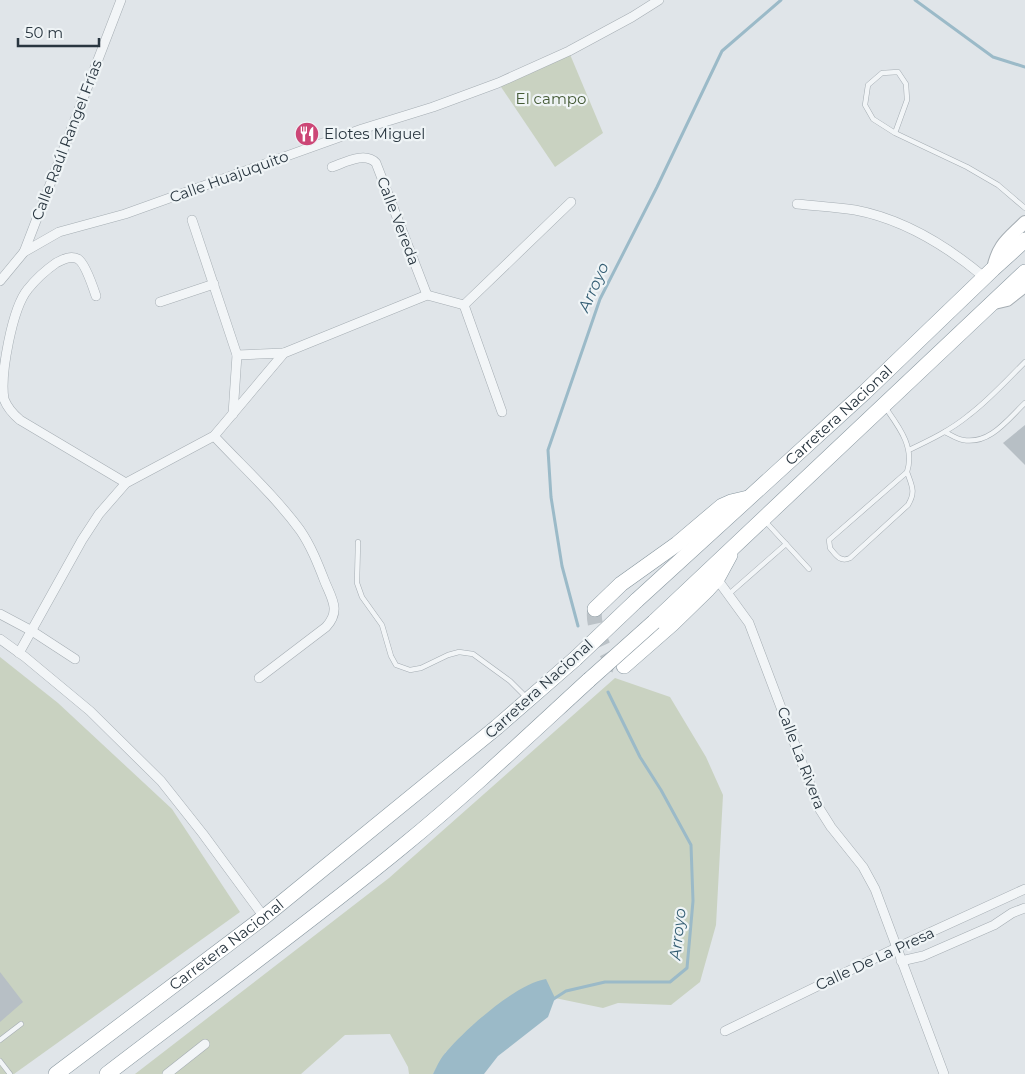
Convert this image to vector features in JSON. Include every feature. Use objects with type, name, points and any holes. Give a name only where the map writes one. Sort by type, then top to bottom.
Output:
[{"type":"highway","name":"Carretera Nacional","points":[[56,1074],[264,918],[490,734],[865,392],[988,273],[1025,240]]},
{"type":"highway","name":"Carretera Nacional","points":[[107,1074],[280,944],[405,845],[654,622],[1025,272]]},
{"type":"highway","points":[[595,609],[621,584],[677,544],[722,506],[730,502],[750,498]]},
{"type":"highway","points":[[624,666],[672,624],[717,578],[736,543]]},
{"type":"main road","name":"Carretera Nacional","points":[[988,273],[1000,246],[1025,222]]},
{"type":"main road","name":"Carretera Nacional","points":[[990,304],[1007,300],[1025,286]]},
{"type":"street","name":"Calle Raúl Rangel Frías","points":[[24,252],[121,0]]},
{"type":"street","name":"Calle Huajuquito","points":[[0,281],[24,252],[58,232],[142,208],[362,129],[432,107],[498,83],[569,51],[659,0]]},
{"type":"street","name":"Calle Vereda","points":[[332,167],[360,158],[373,159],[376,163],[427,295]]},
{"type":"street","points":[[464,305],[571,202]]},
{"type":"street","points":[[798,204],[856,210],[898,222],[988,273]]},
{"type":"street","points":[[192,220],[238,355],[233,414]]},
{"type":"street","points":[[96,296],[83,265],[78,259],[72,257],[64,259],[46,270],[27,290],[16,310],[4,354],[2,385],[4,398],[9,408],[20,420],[126,483]]},
{"type":"street","points":[[160,302],[214,284]]},
{"type":"street","points":[[238,355],[284,353],[427,295],[464,305]]},
{"type":"street","points":[[464,305],[502,412]]},
{"type":"street","points":[[19,653],[82,540],[99,514],[126,483],[214,436],[284,353]]},
{"type":"street","points":[[214,436],[283,509],[300,531],[316,558],[335,613],[333,620],[326,627],[260,678]]},
{"type":"street","name":"Calle La Rivera","points":[[717,578],[749,623],[819,808],[831,828],[863,867],[875,889],[944,1074]]},
{"type":"street","points":[[0,614],[32,631],[75,660]]},
{"type":"street","points":[[0,639],[90,711],[161,781],[203,834],[264,918]]},
{"type":"street","name":"Calle De La Presa","points":[[725,1031],[1025,888]]},
{"type":"street","points":[[902,961],[923,956],[1025,908]]},
{"type":"street","points":[[167,1074],[205,1044]]},
{"type":"lane","points":[[895,133],[907,100],[906,84],[898,72],[882,73],[868,85],[865,105],[873,119],[895,133],[990,180],[1025,208]]},
{"type":"lane","points":[[909,450],[945,432],[968,416],[985,402],[1025,362]]},
{"type":"lane","points":[[945,432],[962,440],[978,441],[990,436],[1025,403]]},
{"type":"lane","points":[[884,404],[903,433],[909,450],[910,463],[907,472],[829,540],[830,548],[840,559],[846,560],[850,558],[908,505],[913,497],[913,488],[907,472]]},
{"type":"lane","points":[[763,518],[809,569]]},
{"type":"lane","points":[[358,542],[357,583],[362,598],[382,626],[391,656],[396,665],[410,670],[421,668],[454,653],[472,654],[510,681],[529,700]]},
{"type":"lane","points":[[729,594],[786,544]]},
{"type":"lane","points":[[0,1040],[21,1024]]},
{"type":"lane","points":[[0,1061],[10,1074]]},
{"type":"green space","name":"El campo","points":[[569,52],[603,133],[555,167],[499,84]]},
{"type":"green space","points":[[0,657],[58,703],[172,809],[240,912],[14,1074],[0,1074]]},
{"type":"green space","points":[[615,678],[670,697],[706,757],[723,795],[716,925],[700,982],[671,1005],[618,1003],[603,1008],[555,998],[446,1052],[433,1074],[409,1074],[408,1067],[390,1034],[345,1035],[301,1074],[135,1074],[389,878]]},
{"type":"water","points":[[546,979],[555,998],[548,1017],[498,1056],[484,1074],[433,1074],[445,1053],[493,1008],[521,989]]},
{"type":"building","points":[[1025,425],[1025,465],[1003,443]]},
{"type":"building","points":[[0,972],[23,1002],[0,1022]]},
{"type":"waterway","name":"Arroyo","points":[[578,626],[562,566],[551,497],[548,450],[600,299],[657,187],[722,51],[781,0]]},
{"type":"waterway","name":"Arroyo","points":[[915,0],[993,57],[1025,67]]},
{"type":"waterway","name":"Arroyo","points":[[552,1000],[566,991],[605,982],[670,982],[687,968],[693,901],[691,845],[661,790],[640,757],[608,692]]},
{"type":"tunnel","points":[[595,609],[595,622],[603,646],[614,665],[621,667]]},
{"type":"place","name":"Elotes Miguel","points":[[307,134]]}]
